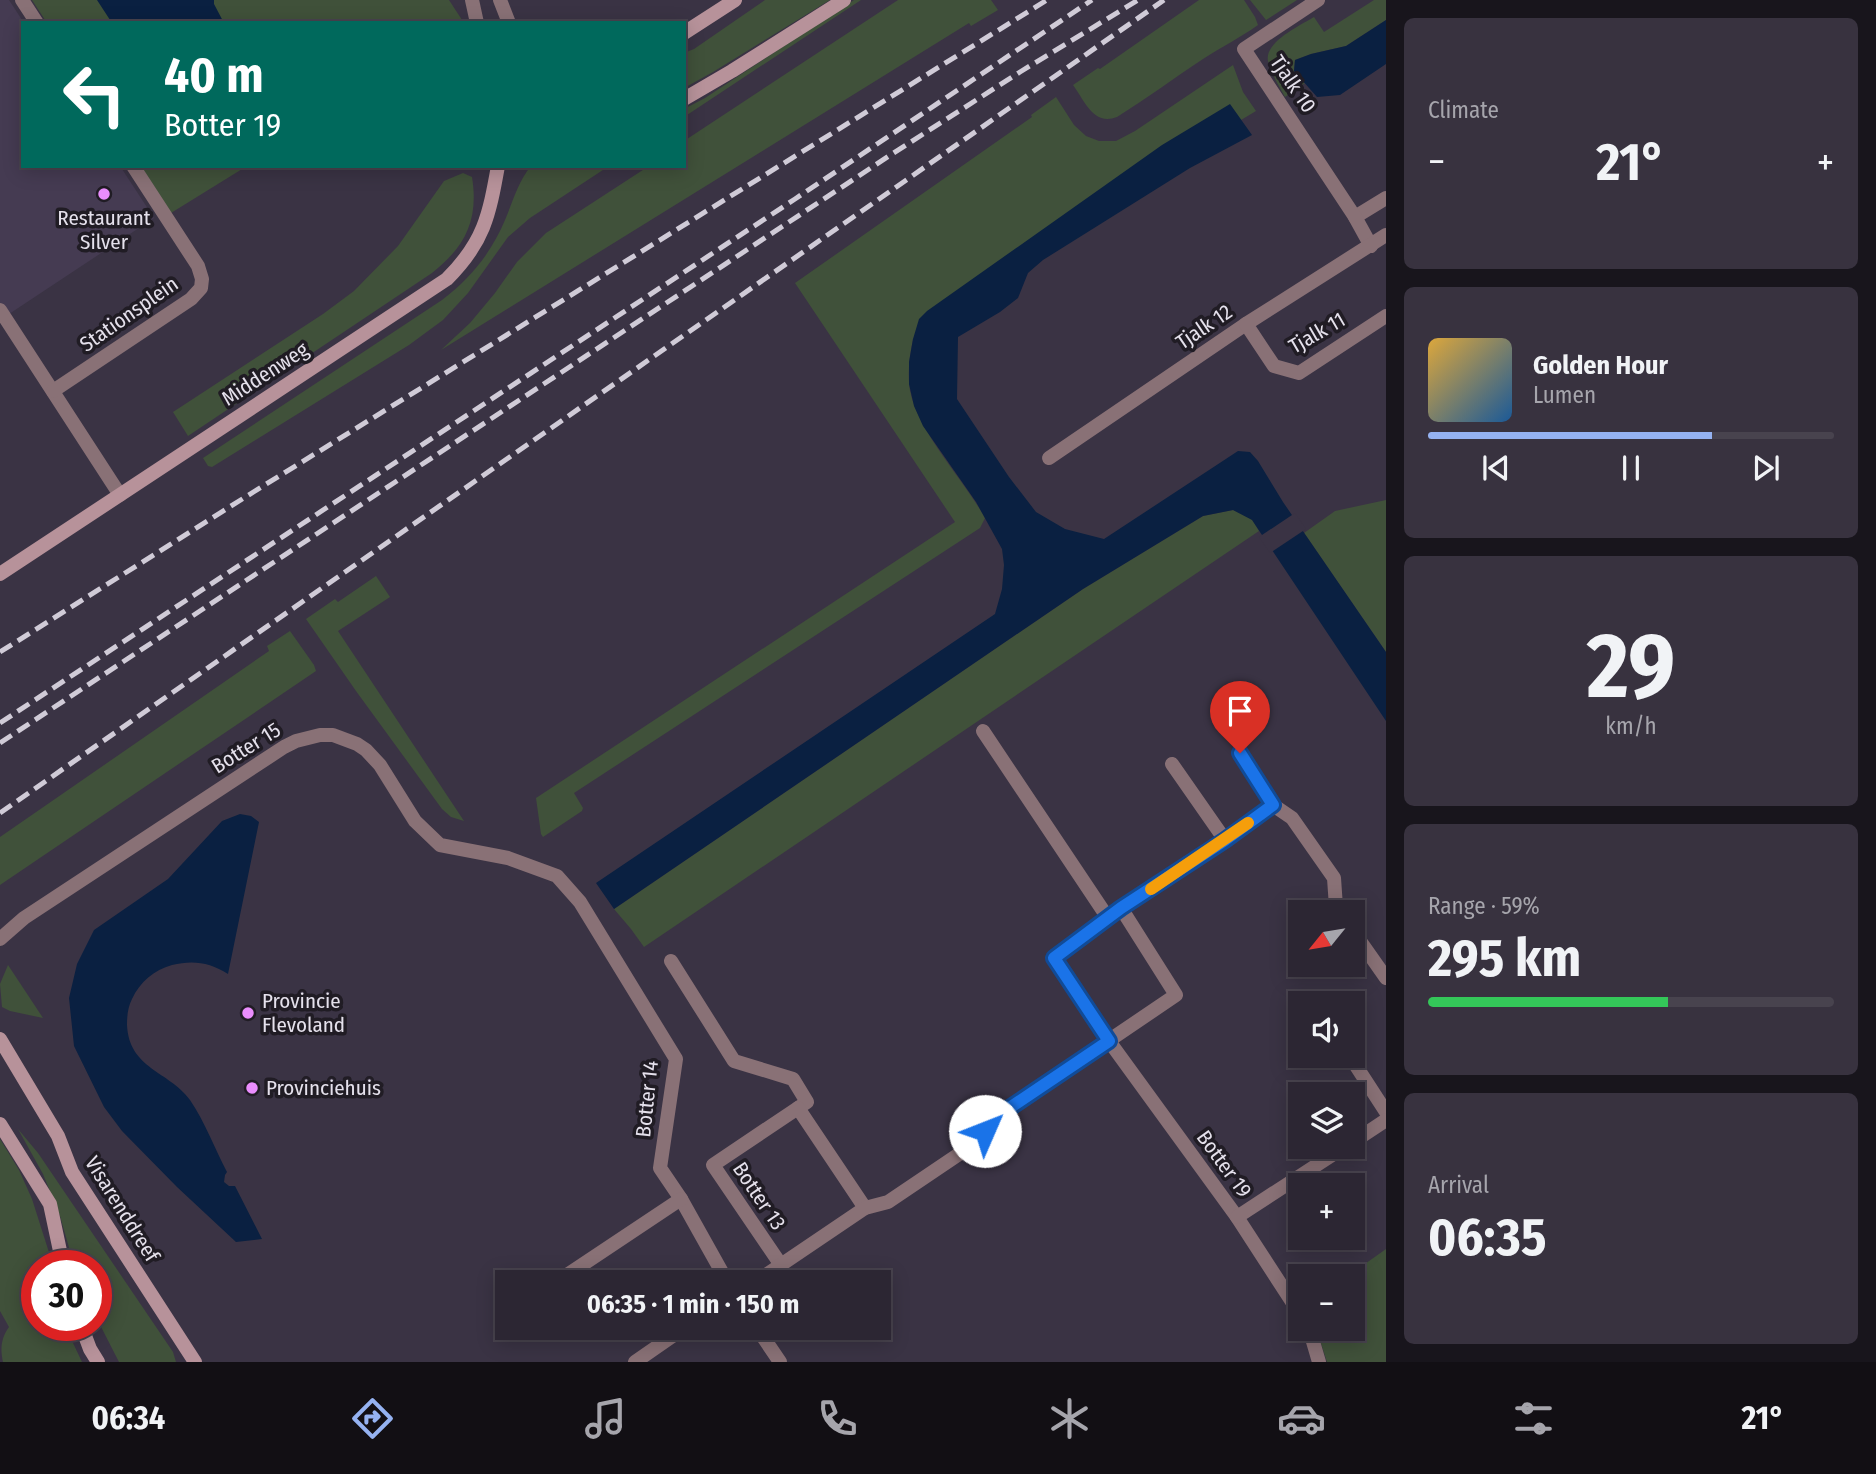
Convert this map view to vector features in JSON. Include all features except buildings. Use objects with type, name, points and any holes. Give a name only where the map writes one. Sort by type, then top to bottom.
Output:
[{"type":"main road","points":[[686,32],[735,0]]},
{"type":"main road","points":[[686,98],[844,0]]},
{"type":"main road","name":"Middenweg","points":[[0,574],[447,279],[462,265],[478,243],[491,207],[498,168]]},
{"type":"main road","name":"Visarenddreef","points":[[0,1039],[58,1136],[72,1172],[194,1362]]},
{"type":"main road","points":[[0,1124],[50,1204],[60,1250]]},
{"type":"main road","points":[[87,1341],[98,1362]]},
{"type":"street","points":[[22,0],[36,21]]},
{"type":"street","points":[[472,0],[477,21]]},
{"type":"street","points":[[500,0],[508,21]]},
{"type":"street","name":"Tjalk 10","points":[[1318,0],[1244,49],[1355,217],[1371,246]]},
{"type":"street","name":"Stationsplein","points":[[53,391],[191,299],[201,288],[202,279],[198,266],[134,168]]},
{"type":"street","points":[[1355,217],[1386,198]]},
{"type":"street","name":"Tjalk 12","points":[[1049,458],[1246,324],[1386,235]]},
{"type":"street","points":[[0,310],[120,495]]},
{"type":"street","name":"Tjalk 11","points":[[1246,324],[1274,366],[1299,373],[1386,316]]},
{"type":"street","points":[[983,732],[1108,918]]},
{"type":"street","name":"Botter 15","points":[[0,939],[24,918],[284,747],[309,736],[333,735],[357,744],[373,757],[415,821],[440,845],[508,858],[558,876],[580,902],[622,970]]},
{"type":"street","points":[[1240,753],[1273,805],[1292,818],[1334,878],[1336,900]]},
{"type":"street","points":[[1172,764],[1225,840]]},
{"type":"street","name":"Botter 19","points":[[1273,805],[1121,908],[1054,958],[1109,1041],[1237,1217],[1288,1296]]},
{"type":"street","points":[[1109,1041],[1176,995],[1121,908]]},
{"type":"street","points":[[1365,948],[1386,978]]},
{"type":"street","points":[[671,961],[734,1061],[793,1079],[807,1102],[798,1108],[865,1208]]},
{"type":"street","name":"Botter 14","points":[[622,970],[676,1059],[660,1167],[722,1270]]},
{"type":"street","name":"Botter 13","points":[[773,1270],[865,1208],[888,1202],[974,1144],[1008,1109],[1109,1041]]},
{"type":"street","points":[[1357,1068],[1386,1112]]},
{"type":"street","name":"Botter 13","points":[[780,1265],[713,1165],[798,1108]]},
{"type":"street","points":[[1365,1134],[1386,1120]]},
{"type":"street","points":[[1237,1217],[1326,1159]]},
{"type":"street","points":[[574,1270],[681,1199]]},
{"type":"street","points":[[635,1362],[667,1340]]},
{"type":"street","points":[[766,1340],[780,1362]]},
{"type":"street","points":[[1313,1341],[1319,1362]]},
{"type":"shaded area","points":[[0,0],[9,0],[23,21],[21,168],[121,168],[154,218],[0,320]]},
{"type":"green space","points":[[32,0],[449,0],[463,21],[46,21]]},
{"type":"green space","points":[[765,0],[830,0],[686,87],[686,52]]},
{"type":"green space","points":[[854,0],[861,0],[686,116],[686,108]]},
{"type":"green space","points":[[898,0],[991,0],[998,10],[971,26],[969,23],[441,350],[470,323],[517,262],[546,233],[646,168],[686,168],[686,140]]},
{"type":"green space","points":[[1199,0],[1244,0],[1258,25],[1117,117],[1102,118],[1090,110],[1073,85]]},
{"type":"green space","points":[[1250,0],[1297,0],[1266,20]]},
{"type":"green space","points":[[1374,0],[1386,0],[1386,20],[1346,46],[1295,60],[1294,71],[1305,83],[1285,97],[1268,61],[1268,54],[1277,41],[1314,17],[1324,32]]},
{"type":"green space","points":[[1233,65],[1243,92],[1256,111],[1241,120],[1230,105],[913,339],[909,371],[912,399],[928,434],[985,518],[980,528],[574,793],[583,808],[582,811],[543,837],[536,798],[955,522],[795,283],[1032,117],[1031,115],[1056,97],[1074,125],[1086,136],[1099,141],[1116,141]]},
{"type":"green space","points":[[142,168],[244,168],[171,213]]},
{"type":"green space","points":[[529,168],[606,168],[530,218],[508,237],[468,293],[443,320],[409,345],[212,467],[208,466],[203,458],[442,300],[462,283],[493,243]]},
{"type":"green space","points":[[463,173],[472,177],[474,192],[471,219],[461,243],[443,263],[188,436],[173,412],[354,291],[398,246],[444,181]]},
{"type":"green space","points":[[1386,500],[1386,652],[1304,533],[1335,511]]},
{"type":"green space","points":[[1233,510],[1252,519],[1259,531],[644,947],[614,909],[1083,589],[1203,516]]},
{"type":"green space","points":[[376,576],[390,597],[338,631],[464,821],[451,817],[442,809],[306,619],[335,599],[338,602]]},
{"type":"green space","points":[[290,631],[316,671],[0,885],[0,837],[269,651],[267,646]]},
{"type":"green space","points":[[8,965],[43,1018],[2,1007],[0,984]]},
{"type":"green space","points":[[18,1129],[38,1153],[104,1250],[70,1250],[60,1216],[43,1174]]},
{"type":"green space","points":[[0,1139],[19,1170],[32,1199],[48,1250],[21,1250],[21,1341],[73,1341],[82,1362],[3,1362],[2,1344],[9,1327],[0,1311]]},
{"type":"green space","points":[[1386,1249],[1386,1362],[1327,1362],[1320,1341],[1365,1341],[1365,1264]]},
{"type":"green space","points":[[112,1262],[173,1352],[176,1362],[119,1362],[108,1341],[112,1341]]},
{"type":"water","points":[[97,0],[214,0],[223,21],[111,21]]},
{"type":"water","points":[[1386,20],[1386,64],[1340,95],[1317,97],[1294,71],[1295,60],[1346,46]]},
{"type":"water","points":[[1230,104],[1252,135],[1190,168],[1043,260],[1028,273],[1018,298],[958,337],[957,399],[1036,512],[1065,529],[1104,539],[1238,451],[1250,452],[1386,652],[1386,721],[1252,520],[1233,510],[1203,516],[1083,589],[614,909],[596,883],[995,614],[1002,589],[1002,549],[976,502],[923,426],[914,406],[909,384],[909,362],[919,319],[1162,145]]},
{"type":"water","points":[[240,814],[251,816],[259,822],[228,974],[194,962],[159,970],[135,993],[129,1008],[127,1025],[129,1040],[142,1060],[172,1082],[190,1100],[227,1172],[224,1182],[235,1186],[262,1239],[236,1242],[122,1131],[104,1107],[74,1046],[69,998],[77,964],[94,930],[168,879],[222,821]]},
{"type":"pier","points":[[1295,513],[1306,529],[1270,553],[1259,537]]},
{"type":"railway","points":[[0,652],[1047,0]]},
{"type":"railway","points":[[0,723],[1092,0]]},
{"type":"railway","points":[[0,743],[892,154],[1138,0]]},
{"type":"railway","points":[[0,813],[1164,0]]},
{"type":"slow traffic","points":[[1151,889],[1248,823]]},
{"type":"place","name":"Restaurant Silver","points":[[104,194]]},
{"type":"place","name":"Provincie Flevoland","points":[[248,1013]]},
{"type":"place","name":"Provinciehuis","points":[[252,1088]]},
{"type":"route","points":[[985,1131],[1008,1109],[1109,1041],[1054,958],[1121,908],[1273,805],[1240,753]]}]
